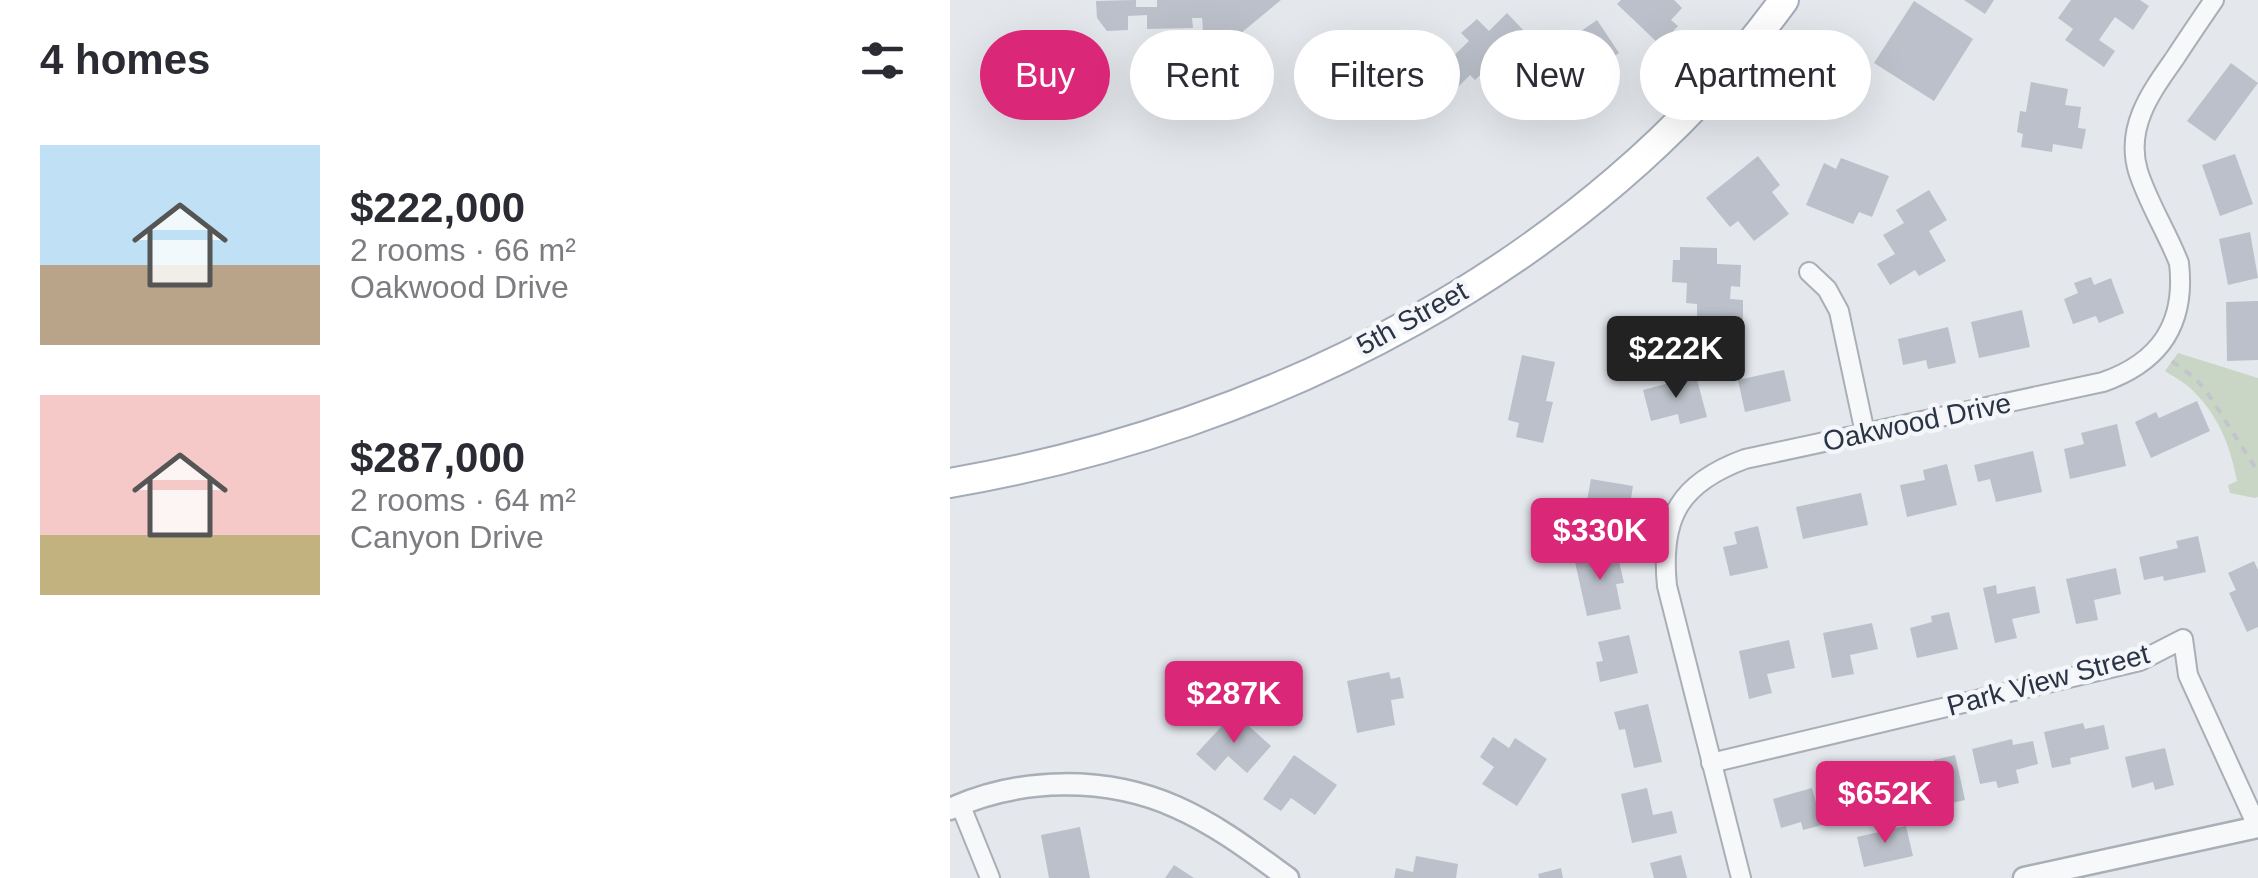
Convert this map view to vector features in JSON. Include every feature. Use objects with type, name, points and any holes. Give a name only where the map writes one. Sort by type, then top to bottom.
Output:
[{"type":"main road","name":"5th Street","points":[[950,483],[1054,462],[1142,437],[1277,386],[1390,334],[1496,270],[1627,170],[1711,91],[1784,0]]},
{"type":"street","name":"Oakwood Drive","points":[[1741,878],[1668,586],[1667,536],[1675,514],[1701,480],[1745,459],[2103,382],[2142,364],[2169,332],[2177,315],[2181,278],[2172,245],[2138,170],[2134,137],[2149,95],[2214,0]]},
{"type":"street","points":[[1809,272],[1827,289],[1839,311],[1865,433]]},
{"type":"street","name":"Park View Street","points":[[1711,763],[2140,661],[2182,639],[2188,675],[2258,827]]},
{"type":"street","points":[[990,878],[955,806],[1000,792],[1038,786],[1093,786],[1143,794],[1211,825],[1288,878]]},
{"type":"street","points":[[2024,878],[2258,827]]},
{"type":"path","points":[[2156,349],[2196,379],[2257,467]]},
{"type":"green space","points":[[2178,353],[2258,378],[2258,497],[2230,493],[2228,485],[2237,481],[2218,424],[2194,391],[2165,371]]},
{"type":"building","points":[[1136,0],[1136,7],[1157,7],[1157,0],[1281,0],[1245,30],[1203,30],[1202,18],[1192,18],[1193,28],[1147,29],[1147,15],[1128,16],[1128,30],[1110,31],[1097,18],[1096,1]]},
{"type":"building","points":[[1621,0],[1674,0],[1682,8],[1671,20],[1678,26],[1674,30],[1644,30],[1617,4]]},
{"type":"building","points":[[1964,0],[1994,0],[1985,14]]},
{"type":"building","points":[[2071,0],[2140,0],[2149,6],[2133,30],[2115,17],[2099,40],[2115,51],[2104,67],[2065,40],[2073,29],[2058,18]]},
{"type":"building","points":[[1914,1],[1973,39],[1934,101],[1874,63]]},
{"type":"building","points":[[1507,13],[1523,30],[1490,30]]},
{"type":"building","points":[[1477,19],[1488,30],[1480,30],[1480,75],[1475,80],[1470,75],[1460,85],[1460,50],[1469,41],[1461,33]]},
{"type":"building","points":[[1597,20],[1604,30],[1583,30]]},
{"type":"building","points":[[2231,63],[2258,83],[2215,141],[2187,121]]},
{"type":"building","points":[[2031,82],[2068,89],[2065,105],[2081,107],[2078,128],[2086,129],[2082,149],[2053,144],[2052,152],[2021,147],[2023,134],[2017,132],[2020,111],[2026,112]]},
{"type":"building","points":[[2235,154],[2253,204],[2220,216],[2202,165]]},
{"type":"building","points":[[1758,156],[1780,185],[1772,192],[1789,214],[1754,241],[1738,221],[1730,227],[1706,198]]},
{"type":"building","points":[[1841,158],[1889,176],[1872,217],[1859,212],[1853,224],[1806,205],[1824,163],[1836,169]]},
{"type":"building","points":[[1929,190],[1947,220],[1929,231],[1946,261],[1919,276],[1915,270],[1890,285],[1877,264],[1895,254],[1883,235],[1904,223],[1896,210]]},
{"type":"building","points":[[2250,232],[2258,278],[2228,285],[2219,239]]},
{"type":"building","points":[[1680,247],[1717,248],[1717,264],[1741,265],[1740,287],[1731,286],[1730,299],[1743,300],[1743,319],[1697,317],[1697,304],[1686,303],[1687,283],[1672,282],[1673,260],[1680,260]]},
{"type":"building","points":[[2091,277],[2094,285],[2111,278],[2124,313],[2099,323],[2096,316],[2073,324],[2064,299],[2078,293],[2074,283]]},
{"type":"building","points":[[2258,301],[2258,360],[2227,361],[2226,302]]},
{"type":"building","points":[[2022,310],[2030,347],[1979,358],[1971,322]]},
{"type":"building","points":[[1948,327],[1956,363],[1928,369],[1926,360],[1903,365],[1898,339]]},
{"type":"building","points":[[1522,355],[1555,362],[1546,401],[1553,402],[1543,443],[1516,437],[1519,423],[1508,420]]},
{"type":"building","points":[[1784,370],[1791,401],[1745,412],[1738,380]]},
{"type":"building","points":[[1696,376],[1707,417],[1680,424],[1678,414],[1651,421],[1643,390]]},
{"type":"building","points":[[2197,401],[2210,431],[2151,458],[2135,422],[2156,412],[2159,418]]},
{"type":"building","points":[[2117,424],[2126,466],[2070,479],[2064,449],[2084,444],[2081,433]]},
{"type":"building","points":[[2033,451],[2042,492],[1996,502],[1990,479],[1978,482],[1974,465]]},
{"type":"building","points":[[1947,464],[1957,505],[1907,517],[1900,485],[1925,480],[1923,470]]},
{"type":"building","points":[[1591,479],[1633,486],[1628,517],[1615,515],[1612,538],[1581,533]]},
{"type":"building","points":[[1861,493],[1868,525],[1803,539],[1796,507]]},
{"type":"building","points":[[1758,526],[1768,568],[1730,576],[1723,547],[1737,544],[1734,532]]},
{"type":"building","points":[[2198,536],[2206,572],[2164,581],[2163,576],[2144,580],[2139,557],[2178,548],[2176,541]]},
{"type":"building","points":[[1617,552],[1624,583],[1616,584],[1621,609],[1587,616],[1575,562]]},
{"type":"building","points":[[2254,561],[2258,570],[2258,627],[2247,632],[2229,593],[2236,590],[2228,573]]},
{"type":"building","points":[[2116,568],[2121,594],[2094,600],[2098,620],[2076,624],[2066,579]]},
{"type":"building","points":[[1996,585],[1997,594],[2035,586],[2040,613],[2012,619],[2017,638],[1995,643],[1983,588]]},
{"type":"building","points":[[1949,612],[1958,649],[1917,658],[1910,628],[1932,622],[1931,616]]},
{"type":"building","points":[[1872,623],[1878,649],[1850,655],[1854,674],[1832,678],[1823,633]]},
{"type":"building","points":[[1629,635],[1638,673],[1600,682],[1596,662],[1603,661],[1598,642]]},
{"type":"building","points":[[1789,640],[1795,668],[1767,674],[1772,693],[1749,699],[1739,651]]},
{"type":"building","points":[[1389,672],[1391,679],[1400,677],[1404,698],[1391,700],[1395,725],[1357,733],[1347,681]]},
{"type":"building","points":[[1648,704],[1662,762],[1634,768],[1625,729],[1619,730],[1614,712]]},
{"type":"building","points":[[1234,713],[1271,746],[1247,773],[1228,756],[1215,771],[1196,754]]},
{"type":"building","points":[[2083,723],[2085,729],[2104,725],[2109,749],[2070,758],[2071,764],[2052,768],[2044,732]]},
{"type":"building","points":[[1493,737],[1509,748],[1515,738],[1547,759],[1517,806],[1482,784],[1494,767],[1480,757]]},
{"type":"building","points":[[2012,739],[2013,745],[2033,741],[2038,764],[2016,770],[2019,783],[1998,788],[1996,781],[1980,784],[1972,749]]},
{"type":"building","points":[[2165,748],[2174,785],[2155,790],[2153,782],[2132,788],[2125,757]]},
{"type":"building","points":[[1294,755],[1337,785],[1315,815],[1291,798],[1281,811],[1263,799]]},
{"type":"building","points":[[1955,755],[1965,800],[1916,811],[1910,785],[1938,779],[1934,760]]},
{"type":"building","points":[[1870,773],[1871,777],[1888,773],[1894,797],[1871,802],[1874,816],[1856,820],[1854,813],[1837,816],[1829,782]]},
{"type":"building","points":[[1647,788],[1653,815],[1672,811],[1677,833],[1632,843],[1621,794]]},
{"type":"building","points":[[1812,788],[1822,825],[1803,830],[1801,822],[1781,828],[1773,799]]},
{"type":"building","points":[[1906,826],[1913,856],[1864,867],[1857,837]]},
{"type":"building","points":[[1080,827],[1090,878],[1049,878],[1041,835]]},
{"type":"building","points":[[1681,855],[1687,878],[1654,878],[1650,863]]},
{"type":"building","points":[[1416,856],[1458,864],[1456,878],[1394,878],[1396,868],[1413,872]]},
{"type":"building","points":[[1174,865],[1194,878],[1165,878]]},
{"type":"building","points":[[1561,868],[1563,878],[1539,878],[1538,874]]}]
